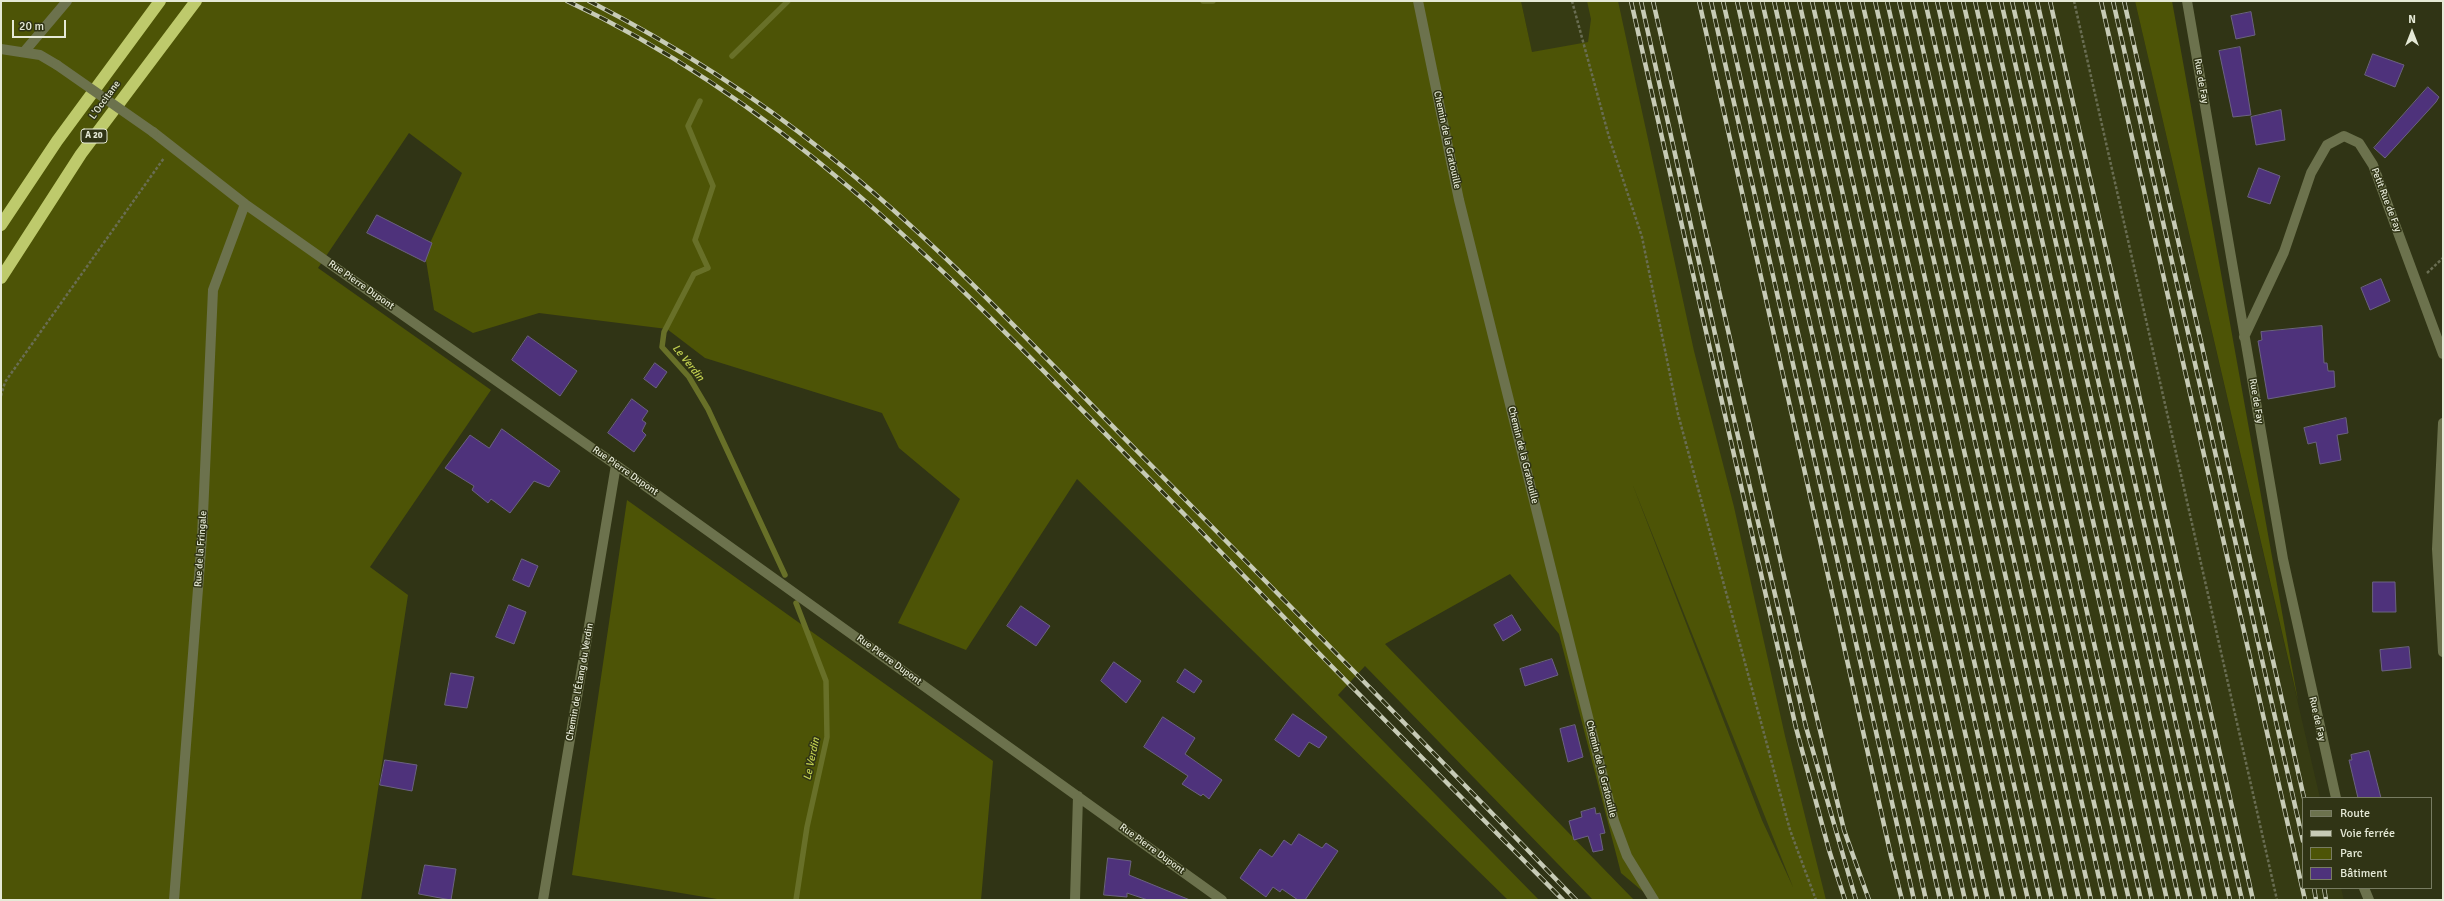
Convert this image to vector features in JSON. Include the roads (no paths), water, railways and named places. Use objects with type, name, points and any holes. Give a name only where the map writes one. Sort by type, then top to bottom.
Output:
[{"type":"highway","name":"L'Occitane","points":[[1,225],[57,141],[160,1]]},
{"type":"highway","name":"L'Occitane","points":[[1,278],[81,154],[196,1]]},
{"type":"street","points":[[24,52],[67,1]]},
{"type":"street","name":"Chemin de la Gratouille","points":[[1418,1],[1459,200],[1614,821],[1627,856],[1654,900]]},
{"type":"street","name":"Rue de Fay","points":[[2187,1],[2283,559],[2336,797]]},
{"type":"street","name":"Rue Pierre Dupont","points":[[1,49],[40,55],[57,65],[172,146],[245,204],[616,465],[1222,900]]},
{"type":"street","name":"Petit Rue de Fay","points":[[2244,337],[2284,252],[2311,173],[2327,145],[2344,136],[2358,143],[2372,164],[2443,354]]},
{"type":"street","name":"Rue de la Fringale","points":[[174,900],[202,537],[213,290],[245,204]]},
{"type":"street","points":[[2443,423],[2437,549],[2443,652]]},
{"type":"street","name":"Chemin de l'Étang du Verdin","points":[[543,900],[616,465]]},
{"type":"street","points":[[1075,900],[1078,796]]},
{"type":"street","points":[[2364,889],[2369,900]]},
{"type":"waterway","points":[[732,56],[788,1]]},
{"type":"waterway","points":[[1203,1],[1213,1]]},
{"type":"waterway","name":"Le Verdin","points":[[700,101],[688,126],[713,186],[695,240],[708,268],[694,274],[664,332],[662,347],[689,377],[708,409],[785,575]]},
{"type":"waterway","name":"Le Verdin","points":[[796,603],[826,681],[827,737],[807,827],[796,900]]},
{"type":"railway","points":[[567,1],[649,44],[727,93],[801,148],[872,207],[940,269],[1006,333],[1353,688],[1563,900]]},
{"type":"railway","points":[[589,1],[682,53],[770,111],[827,154],[909,224],[987,298],[1358,675],[1576,900]]},
{"type":"railway","points":[[1631,1],[1796,728],[1829,850],[1845,900]]},
{"type":"railway","points":[[1641,1],[1733,415],[1806,727],[1856,900]]},
{"type":"railway","points":[[1653,1],[1804,664],[1844,830],[1869,900]]},
{"type":"railway","points":[[1699,1],[1902,900]]},
{"type":"railway","points":[[1711,1],[1914,900]]},
{"type":"railway","points":[[1723,1],[1926,900]]},
{"type":"railway","points":[[1737,1],[1940,900]]},
{"type":"railway","points":[[1749,1],[1952,900]]},
{"type":"railway","points":[[1762,1],[1965,900]]},
{"type":"railway","points":[[1774,1],[1977,900]]},
{"type":"railway","points":[[1786,1],[1988,900]]},
{"type":"railway","points":[[1799,1],[2003,900]]},
{"type":"railway","points":[[1812,1],[2015,900]]},
{"type":"railway","points":[[1825,1],[2028,900]]},
{"type":"railway","points":[[1837,1],[2040,900]]},
{"type":"railway","points":[[1849,1],[2052,900]]},
{"type":"railway","points":[[1862,1],[2066,900]]},
{"type":"railway","points":[[1875,1],[2079,900]]},
{"type":"railway","points":[[1887,1],[2091,900]]},
{"type":"railway","points":[[1899,1],[2104,900]]},
{"type":"railway","points":[[1912,1],[2116,900]]},
{"type":"railway","points":[[1925,1],[2129,900]]},
{"type":"railway","points":[[1937,1],[2141,900]]},
{"type":"railway","points":[[1949,1],[2152,900]]},
{"type":"railway","points":[[1963,1],[2167,900]]},
{"type":"railway","points":[[1975,1],[2179,900]]},
{"type":"railway","points":[[1988,1],[2191,900]]},
{"type":"railway","points":[[2001,1],[2205,900]]},
{"type":"railway","points":[[2012,1],[2216,900]]},
{"type":"railway","points":[[2025,1],[2230,900]]},
{"type":"railway","points":[[2037,1],[2242,900]]},
{"type":"railway","points":[[2050,1],[2253,900]]},
{"type":"railway","points":[[2101,1],[2302,887]]},
{"type":"railway","points":[[2113,1],[2302,837]]},
{"type":"railway","points":[[2124,1],[2304,797]]},
{"type":"railway","points":[[2303,889],[2305,900]]},
{"type":"railway","points":[[2314,889],[2316,900]]},
{"type":"railway","points":[[2324,889],[2326,900]]}]
